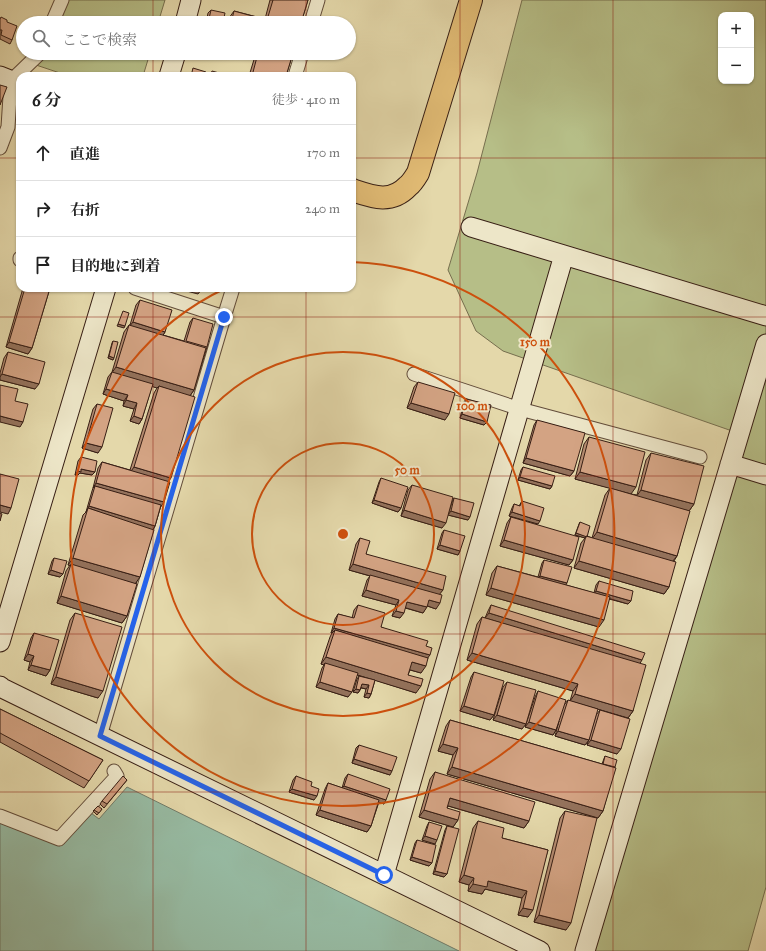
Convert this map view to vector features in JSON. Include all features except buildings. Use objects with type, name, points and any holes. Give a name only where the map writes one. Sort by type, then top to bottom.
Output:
[{"type":"highway","points":[[356,191],[372,197],[391,197],[398,195],[418,174],[471,0]]},
{"type":"street","points":[[55,16],[62,0]]},
{"type":"street","points":[[187,16],[191,0]]},
{"type":"street","points":[[313,16],[318,0]]},
{"type":"street","points":[[19,72],[32,60]]},
{"type":"street","points":[[170,72],[174,60]]},
{"type":"street","points":[[296,72],[300,60]]},
{"type":"street","points":[[0,148],[8,127],[10,80]]},
{"type":"street","points":[[471,228],[766,316]]},
{"type":"street","points":[[384,875],[564,256]]},
{"type":"street","points":[[0,642],[105,292]]},
{"type":"street","points":[[148,292],[224,317]]},
{"type":"street","points":[[100,736],[233,292]]},
{"type":"street","points":[[585,951],[766,344]]},
{"type":"street","points":[[414,374],[520,409],[700,457]]},
{"type":"street","points":[[730,464],[766,475]]},
{"type":"street","points":[[0,686],[540,951]]},
{"type":"street","points":[[0,816],[59,840],[117,776],[114,771]]},
{"type":"shaded area","points":[[65,0],[165,0],[160,16],[58,16]]},
{"type":"shaded area","points":[[522,0],[766,0],[766,887],[748,951],[585,951],[735,432],[503,351],[476,331],[448,270],[477,173]]},
{"type":"shaded area","points":[[38,60],[148,60],[144,72],[57,72],[36,65]]},
{"type":"shaded area","points":[[127,787],[459,951],[0,951],[0,823],[60,846],[91,813],[99,819]]},
{"type":"route","points":[[224,317],[100,736],[384,875]]}]
